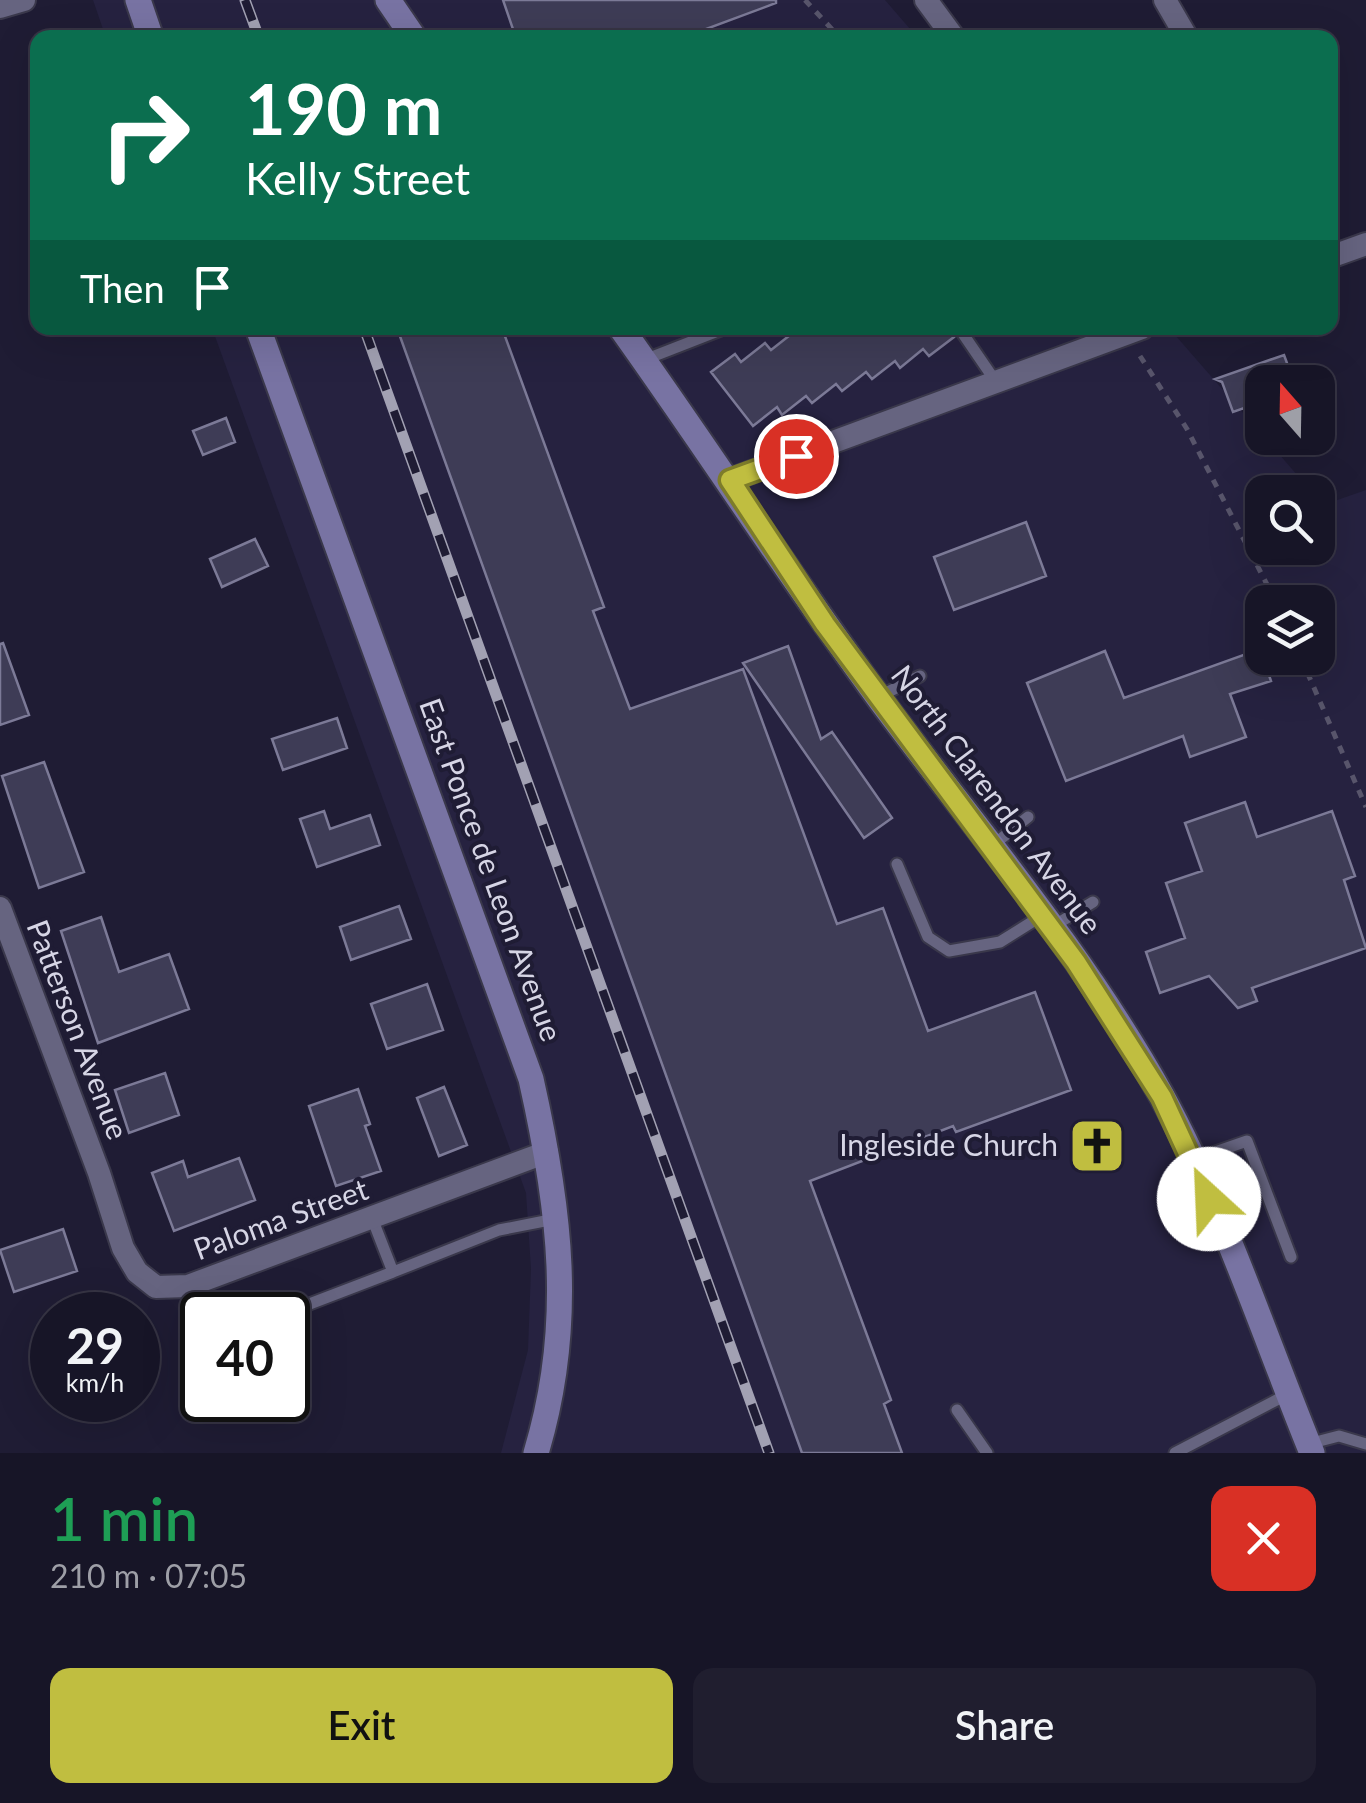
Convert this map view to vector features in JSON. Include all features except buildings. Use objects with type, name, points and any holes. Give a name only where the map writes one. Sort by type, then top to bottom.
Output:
[{"type":"street","points":[[0,7],[24,0]]},
{"type":"street","points":[[138,0],[149,30]]},
{"type":"street","points":[[388,0],[409,30]]},
{"type":"street","points":[[926,0],[948,30]]},
{"type":"street","points":[[1165,0],[1182,30]]},
{"type":"street","points":[[1338,254],[1366,244]]},
{"type":"street","name":"East Ponce de Leon Avenue","points":[[261,335],[530,1079],[547,1152],[561,1332],[536,1453]]},
{"type":"street","name":"North Clarendon Avenue","points":[[626,335],[878,697],[1048,921],[1162,1097],[1310,1449]]},
{"type":"street","points":[[730,480],[996,382],[1138,337]]},
{"type":"street","name":"Patterson Avenue","points":[[1,913],[99,1173]]},
{"type":"street","name":"Paloma Street","points":[[99,1173],[123,1248],[137,1272],[156,1287],[188,1286],[547,1152]]},
{"type":"lane","points":[[644,360],[708,335]]},
{"type":"lane","points":[[964,335],[996,382]]},
{"type":"lane","points":[[878,697],[920,676]]},
{"type":"lane","points":[[992,847],[1028,817]]},
{"type":"lane","points":[[897,864],[928,937],[949,950],[1000,942],[1093,902]]},
{"type":"lane","points":[[1191,1160],[1247,1141],[1291,1256]]},
{"type":"lane","points":[[372,1218],[392,1272]]},
{"type":"lane","points":[[310,1304],[499,1230],[555,1219]]},
{"type":"lane","points":[[1175,1453],[1288,1394]]},
{"type":"lane","points":[[957,1410],[988,1453]]},
{"type":"lane","points":[[1310,1449],[1339,1436],[1366,1444]]},
{"type":"path","points":[[805,0],[833,30]]},
{"type":"path","points":[[1138,337],[1267,585]]},
{"type":"path","points":[[1308,675],[1366,808]]},
{"type":"shaded area","points":[[93,0],[885,0],[911,30],[103,30]]},
{"type":"shaded area","points":[[215,335],[1175,335],[1245,415],[1245,455],[1280,455],[1297,475],[1245,475],[1245,565],[1335,565],[1335,501],[1366,490],[1366,1453],[501,1453],[528,1350],[531,1269],[526,1193]]},
{"type":"railway","points":[[245,0],[256,30]]},
{"type":"railway","points":[[367,335],[769,1453]]},
{"type":"place","name":"Ingleside Church","points":[[1097,1146]]},
{"type":"route","points":[[796,456],[730,480],[825,624],[1076,962],[1162,1097],[1209,1199]]}]
